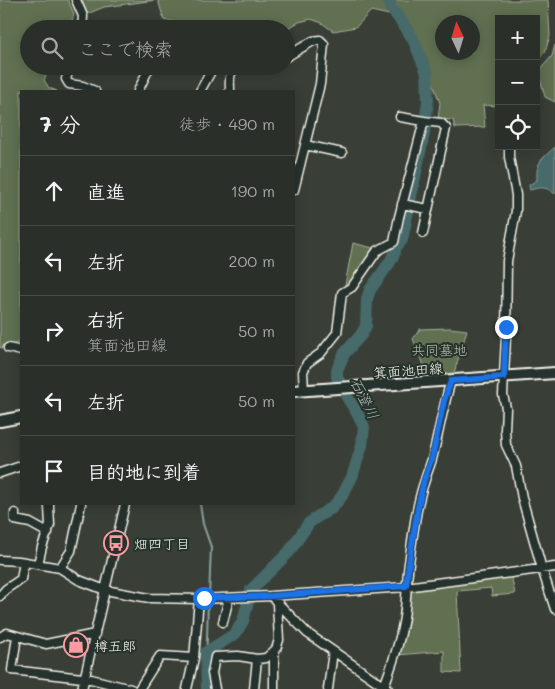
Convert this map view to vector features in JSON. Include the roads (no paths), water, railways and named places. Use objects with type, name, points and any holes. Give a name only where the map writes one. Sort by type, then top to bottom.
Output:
[{"type":"main road","name":"箕面池田線","points":[[299,391],[555,373]]},
{"type":"main road","points":[[0,421],[20,417]]},
{"type":"street","points":[[76,0],[83,16],[83,20]]},
{"type":"street","points":[[295,52],[313,41],[320,40],[324,44],[320,84],[295,186]]},
{"type":"street","points":[[67,75],[66,79],[69,84],[83,86],[93,90]]},
{"type":"street","points":[[138,90],[146,75]]},
{"type":"street","points":[[201,90],[209,75]]},
{"type":"street","points":[[230,75],[230,90]]},
{"type":"street","points":[[400,117],[441,123],[446,128],[423,233]]},
{"type":"street","points":[[299,391],[307,363],[321,353],[337,332],[342,293],[352,286],[377,252],[394,242],[406,205],[424,121]]},
{"type":"street","points":[[305,144],[342,153]]},
{"type":"street","points":[[509,150],[516,195],[516,211],[507,261],[503,395],[506,408],[506,446],[516,466],[522,498],[555,609]]},
{"type":"street","points":[[406,205],[428,209]]},
{"type":"street","points":[[8,348],[20,351]]},
{"type":"street","points":[[271,596],[307,633],[385,688],[403,624],[407,598],[406,586],[418,507],[424,480],[432,458],[444,401],[451,381]]},
{"type":"street","points":[[0,473],[20,466]]},
{"type":"street","points":[[38,564],[50,525],[49,505]]},
{"type":"street","points":[[60,568],[71,551],[81,505]]},
{"type":"street","points":[[82,689],[125,505]]},
{"type":"street","points":[[15,513],[15,520],[30,523],[48,533]]},
{"type":"street","points":[[0,560],[60,568],[79,580],[105,590],[149,598],[243,598],[406,586],[555,567]]},
{"type":"street","points":[[0,596],[6,589],[21,579],[24,562]]},
{"type":"street","points":[[187,689],[194,658],[202,598]]},
{"type":"street","points":[[223,622],[229,598]]},
{"type":"street","points":[[215,689],[212,673],[215,657],[266,658],[276,650],[279,640],[277,604]]},
{"type":"street","points":[[0,637],[6,634],[46,644],[95,634]]},
{"type":"street","points":[[17,636],[12,670],[85,679],[130,689]]},
{"type":"street","points":[[274,651],[274,689]]},
{"type":"street","points":[[328,689],[333,651]]},
{"type":"street","points":[[139,689],[160,656],[194,658]]},
{"type":"street","points":[[254,689],[256,659]]},
{"type":"water","points":[[555,147],[555,194],[543,188],[530,190],[529,185],[537,180],[539,164]]},
{"type":"waterway","name":"石澄川","points":[[207,689],[206,652],[235,634],[243,621],[251,590],[289,552],[309,523],[332,508],[342,496],[352,477],[362,445],[364,427],[337,377],[337,370],[344,354],[361,335],[366,326],[367,299],[370,290],[390,262],[395,252],[394,249],[402,240],[424,133],[428,100],[427,73],[413,39],[391,8],[389,0]]},
{"type":"waterway","points":[[200,505],[203,524],[211,547],[209,597]]},
{"type":"waterway","points":[[206,652],[208,602]]},
{"type":"place","name":"畑四丁目","points":[[116,543]]},
{"type":"place","name":"樽五郎","points":[[76,645]]},
{"type":"park label","name":"共同墓地","points":[[439,349]]}]
